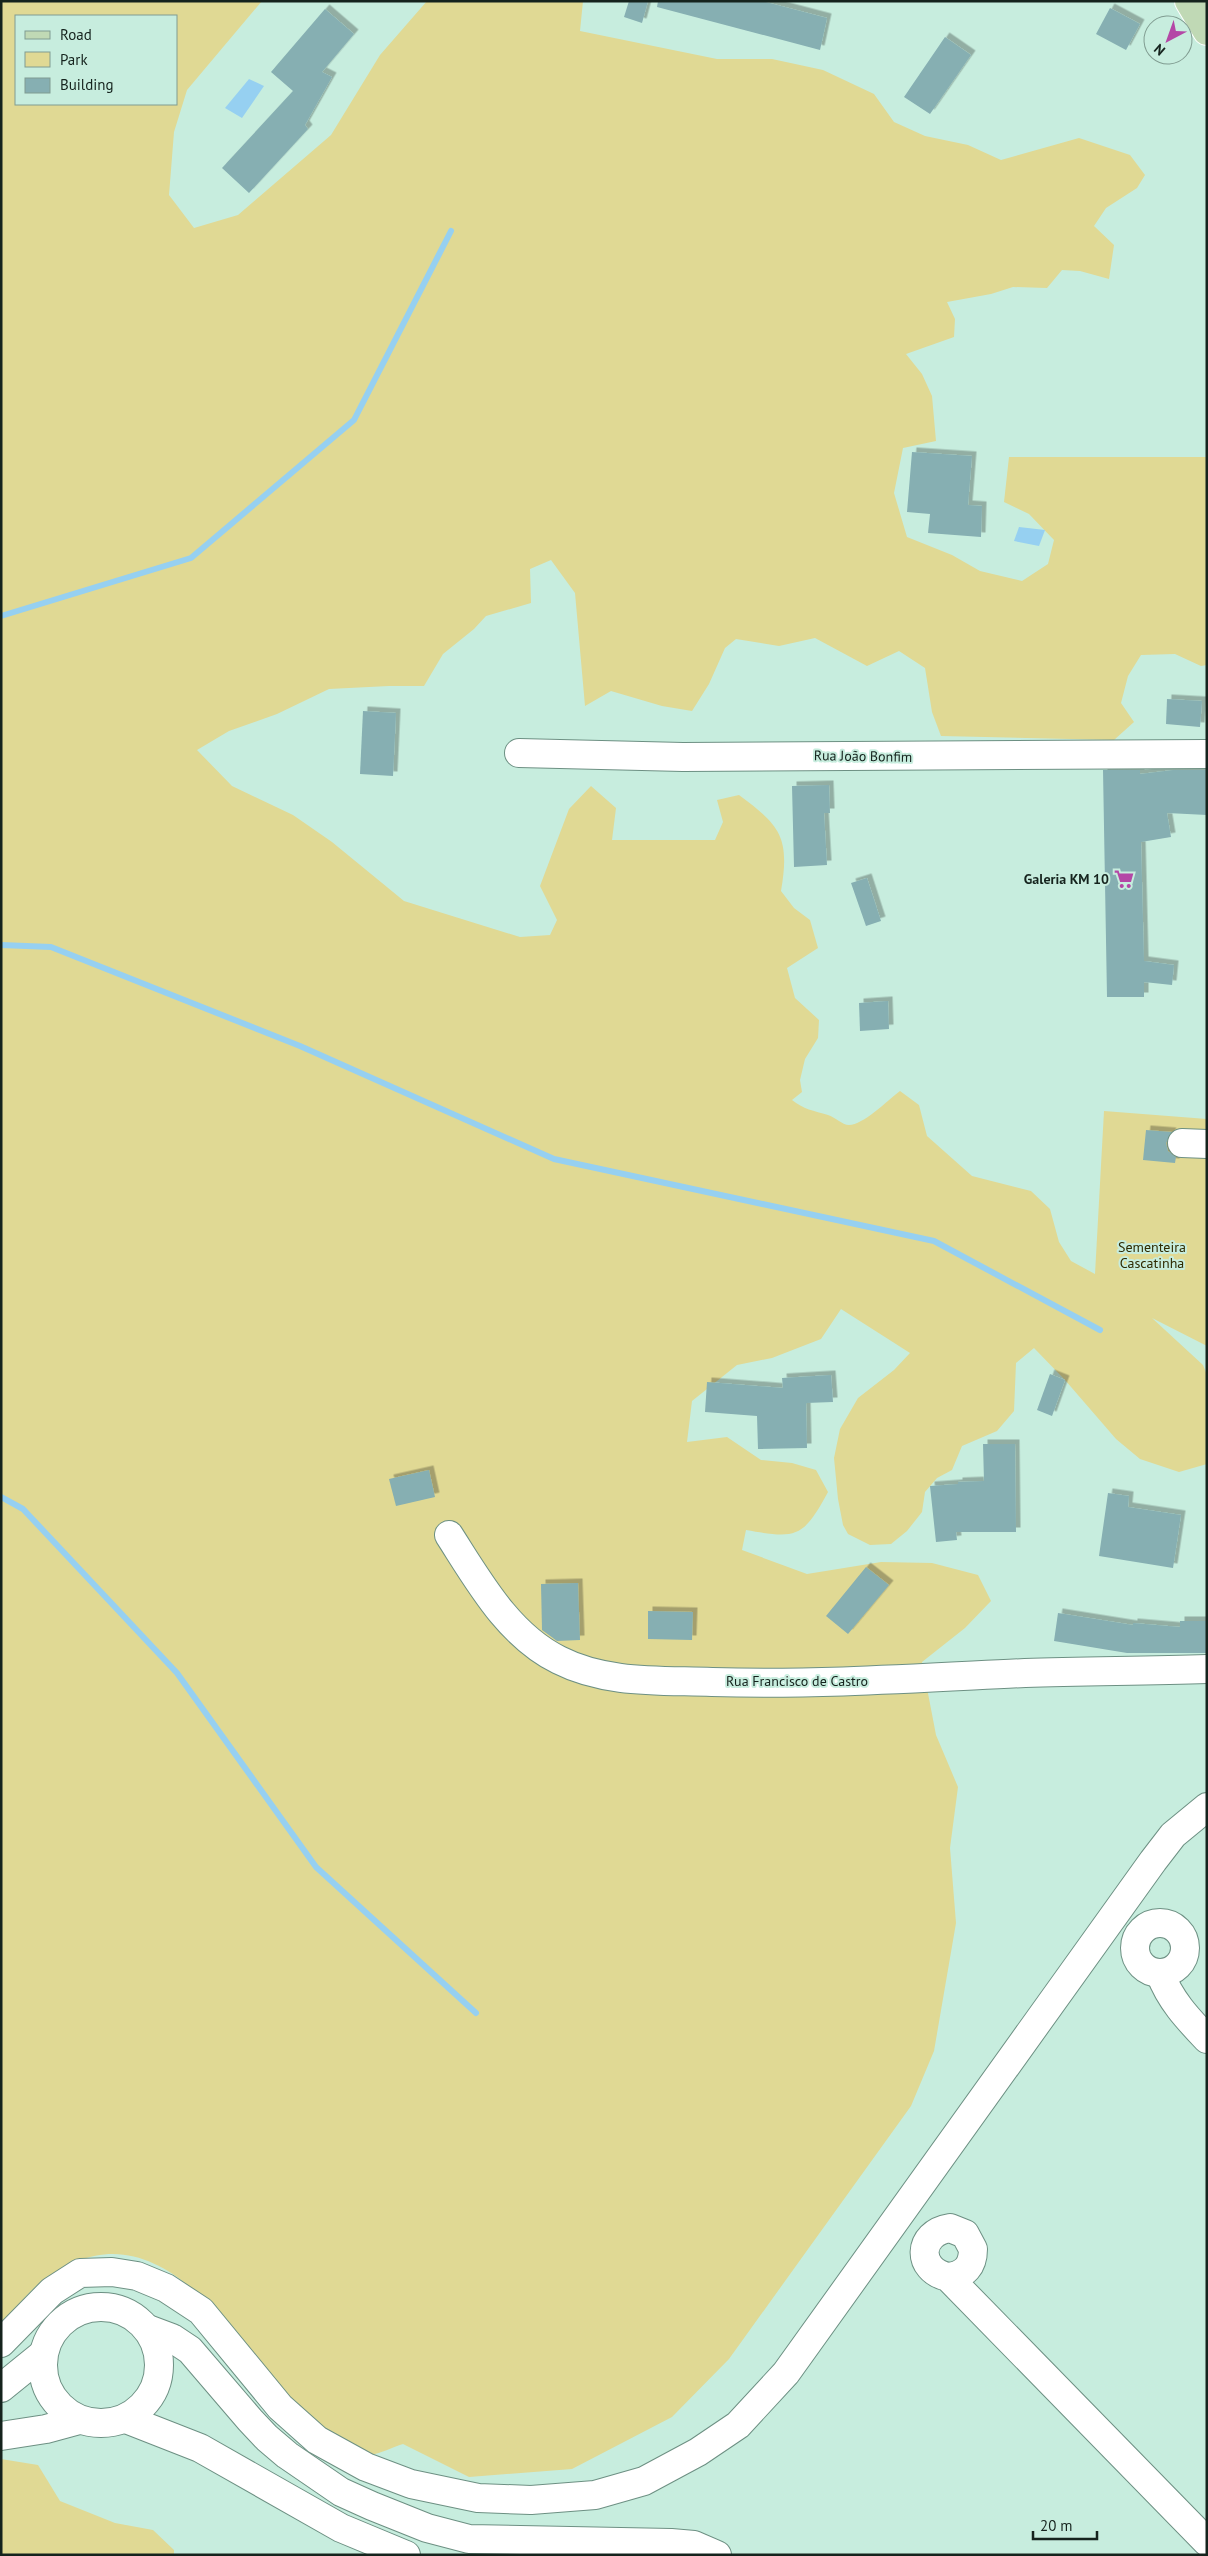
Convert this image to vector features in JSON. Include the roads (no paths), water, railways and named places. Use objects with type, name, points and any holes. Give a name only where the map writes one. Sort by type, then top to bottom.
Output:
[{"type":"main road","points":[[1189,1],[1207,31]]},
{"type":"street","name":"Rua João Bonfim","points":[[519,753],[683,757],[1207,754]]},
{"type":"street","name":"Rua Francisco de Castro","points":[[449,1534],[486,1592],[529,1639],[557,1659],[580,1670],[601,1676],[630,1679],[743,1683],[838,1683],[1027,1673],[1207,1670]]},
{"type":"street","points":[[1,2343],[52,2291],[80,2273],[112,2272],[137,2276],[166,2288],[201,2311],[280,2407],[317,2440],[366,2467],[411,2484],[478,2498],[531,2500],[595,2495],[644,2481],[698,2452],[738,2425],[786,2373],[1153,1861],[1173,1835],[1207,1808]]},
{"type":"street","points":[[1160,1973],[1167,1992],[1178,2008],[1207,2039]]},
{"type":"street","points":[[948,2277],[1207,2542]]},
{"type":"street","points":[[79,2420],[57,2405],[52,2397],[44,2381],[43,2354],[49,2336],[61,2321],[77,2311],[87,2308],[96,2306],[116,2308],[133,2316],[148,2329],[172,2338],[190,2350],[267,2438],[341,2492],[427,2528],[469,2539],[479,2547],[699,2551]]},
{"type":"street","points":[[1,2436],[46,2429],[79,2420],[103,2424],[126,2419],[147,2403],[158,2379],[159,2353],[148,2329]]},
{"type":"street","points":[[1,2388],[43,2354]]},
{"type":"street","points":[[126,2419],[200,2448],[341,2528],[406,2555]]},
{"type":"water","points":[[249,79],[264,86],[242,118],[225,108]]},
{"type":"water","points":[[1019,527],[1045,530],[1039,546],[1014,541]]},
{"type":"waterway","points":[[1,616],[191,558],[354,420],[451,231]]},
{"type":"waterway","points":[[1,945],[51,947],[300,1046],[554,1159],[934,1241],[1100,1330]]},
{"type":"waterway","points":[[1,1497],[23,1509],[177,1673],[316,1867],[476,2013]]},
{"type":"place","name":"Galeria KM 10","points":[[1124,879]]},
{"type":"park label","name":"Sementeira Cascatinha","points":[[1152,1256]]}]
